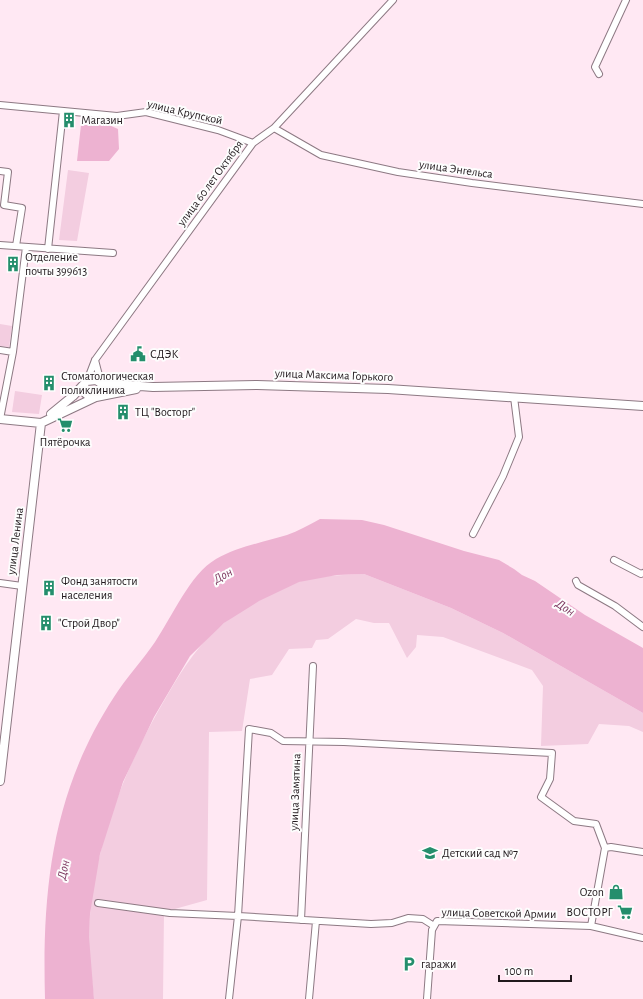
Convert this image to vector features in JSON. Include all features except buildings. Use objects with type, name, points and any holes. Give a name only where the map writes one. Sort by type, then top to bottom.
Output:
[{"type":"main road","points":[[0,419],[41,423],[85,383],[94,379],[100,383],[101,392],[96,397],[87,395],[84,391],[85,383]]},
{"type":"main road","name":"улица Максима Горького","points":[[100,383],[153,387],[257,385],[388,389],[643,406]]},
{"type":"main road","name":"улица Максима Горького","points":[[41,423],[96,397],[153,387]]},
{"type":"main road","name":"улица Ленина","points":[[0,781],[41,423]]},
{"type":"street","name":"улица 60 лет Октября","points":[[85,383],[96,360],[253,143],[274,128],[394,0]]},
{"type":"street","points":[[599,74],[595,67],[626,0]]},
{"type":"street","name":"улица Крупской","points":[[0,105],[117,116],[146,112],[218,130],[253,143]]},
{"type":"street","points":[[48,249],[63,110]]},
{"type":"street","name":"улица Энгельса","points":[[274,128],[321,155],[398,172],[472,183],[643,204]]},
{"type":"street","points":[[0,171],[8,172],[4,206],[22,208],[16,246]]},
{"type":"street","points":[[0,253],[0,245],[113,253]]},
{"type":"street","points":[[0,419],[13,352],[26,247]]},
{"type":"street","points":[[0,350],[13,352]]},
{"type":"street","points":[[96,360],[100,383]]},
{"type":"street","points":[[473,534],[503,476],[519,437],[514,397]]},
{"type":"street","points":[[614,560],[641,574],[643,573]]},
{"type":"street","points":[[576,581],[578,585],[615,606],[643,627]]},
{"type":"street","points":[[0,583],[22,586]]},
{"type":"street","name":"улица Замятина","points":[[301,920],[308,743],[313,666]]},
{"type":"street","points":[[229,999],[238,916],[249,729],[271,733],[283,741],[308,743],[351,743],[552,752],[550,779],[541,797],[574,821],[596,824],[605,848],[591,926]]},
{"type":"street","points":[[605,848],[611,847],[643,852]]},
{"type":"street","points":[[98,903],[170,913],[371,924],[392,923],[408,918],[423,919],[434,926]]},
{"type":"street","name":"улица Советской Армии","points":[[427,999],[432,930],[437,921],[449,920],[591,926],[643,938]]},
{"type":"street","points":[[309,999],[316,921]]},
{"type":"shaded area","points":[[68,170],[89,173],[77,241],[59,240]]},
{"type":"shaded area","points":[[0,324],[12,326],[9,347],[0,346]]},
{"type":"shaded area","points":[[15,391],[42,395],[39,414],[12,412]]},
{"type":"shaded area","points":[[364,574],[451,608],[503,633],[643,713],[643,732],[629,726],[599,724],[588,744],[541,746],[543,686],[532,670],[443,637],[417,635],[416,647],[407,658],[389,623],[374,623],[356,619],[328,639],[316,640],[312,648],[289,649],[272,675],[250,679],[242,731],[209,732],[207,900],[164,912],[163,999],[94,999],[89,944],[91,904],[96,872],[104,841],[113,810],[138,750],[152,722],[180,674],[200,647],[215,631],[250,605],[298,582],[314,578]]},
{"type":"water","points":[[81,125],[109,125],[118,129],[119,149],[109,161],[77,161]]},
{"type":"water","name":"Дон","points":[[320,519],[362,520],[384,525],[464,551],[499,560],[522,575],[535,581],[585,615],[643,648],[643,713],[503,633],[451,608],[364,574],[337,575],[299,582],[259,601],[224,623],[190,656],[154,717],[123,782],[100,854],[90,914],[89,937],[94,999],[45,999],[46,919],[49,880],[55,842],[64,805],[77,769],[93,733],[114,697],[155,642],[190,585],[207,566],[216,559],[233,551],[287,535]]},
{"type":"place","name":"Магазин","points":[[69,120]]},
{"type":"place","name":"Отделение почты 399613","points":[[13,264]]},
{"type":"place","name":"СДЭК","points":[[138,354]]},
{"type":"place","name":"Стоматологическая поликлиника","points":[[49,383]]},
{"type":"place","name":"ТЦ \"Восторг\"","points":[[123,412]]},
{"type":"place","name":"Пятёрочка","points":[[65,425]]},
{"type":"place","name":"Фонд занятости населения","points":[[49,588]]},
{"type":"place","name":"\"Строй Двор\"","points":[[46,623]]},
{"type":"place","name":"Детский сад №7","points":[[430,853]]},
{"type":"place","name":"Ozon","points":[[616,892]]},
{"type":"place","name":"ВОСТОРГ","points":[[625,912]]},
{"type":"place","name":"гаражи","points":[[409,964]]}]
